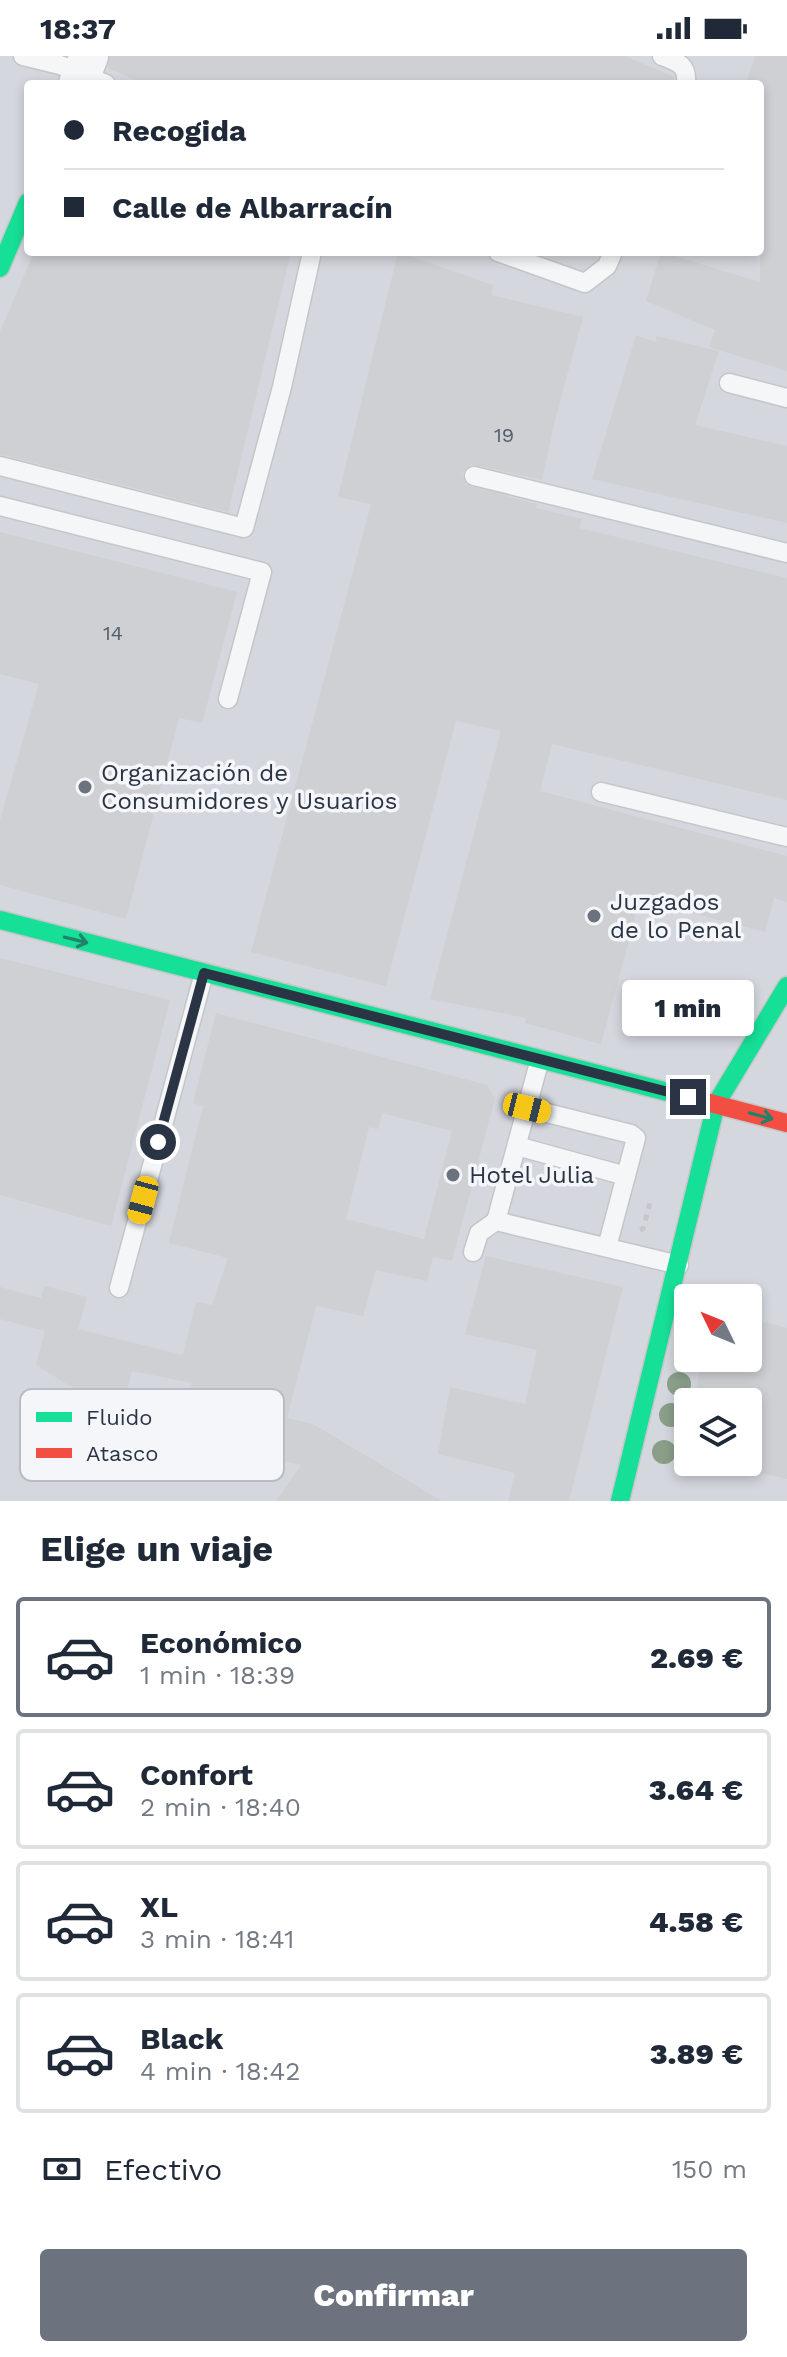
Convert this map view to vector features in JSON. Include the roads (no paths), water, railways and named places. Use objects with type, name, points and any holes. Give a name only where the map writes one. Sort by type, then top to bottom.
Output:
[{"type":"street","points":[[0,268],[24,211]]},
{"type":"street","points":[[0,920],[787,1123]]},
{"type":"street","points":[[620,1501],[716,1104],[787,986]]},
{"type":"lane","points":[[23,56],[89,74]]},
{"type":"lane","points":[[662,56],[681,64],[687,74],[686,80]]},
{"type":"lane","points":[[0,466],[244,528],[282,387],[311,256]]},
{"type":"lane","points":[[509,256],[585,283],[607,266],[611,256]]},
{"type":"lane","points":[[729,383],[787,398]]},
{"type":"lane","points":[[474,476],[787,553]]},
{"type":"lane","points":[[0,506],[262,572],[228,699]]},
{"type":"lane","points":[[601,792],[787,837]]},
{"type":"lane","points":[[119,1288],[204,973]]},
{"type":"lane","points":[[473,1252],[479,1233],[496,1221],[540,1059]]},
{"type":"lane","points":[[527,1108],[634,1135],[635,1142],[607,1247]]},
{"type":"lane","points":[[517,1146],[626,1176]]},
{"type":"lane","points":[[496,1221],[679,1265]]},
{"type":"place","name":"Organización de Consumidores y Usuarios","points":[[85,787]]},
{"type":"place","name":"Juzgados de lo Penal","points":[[594,916]]},
{"type":"place","name":"Hotel Julia","points":[[453,1175]]}]
